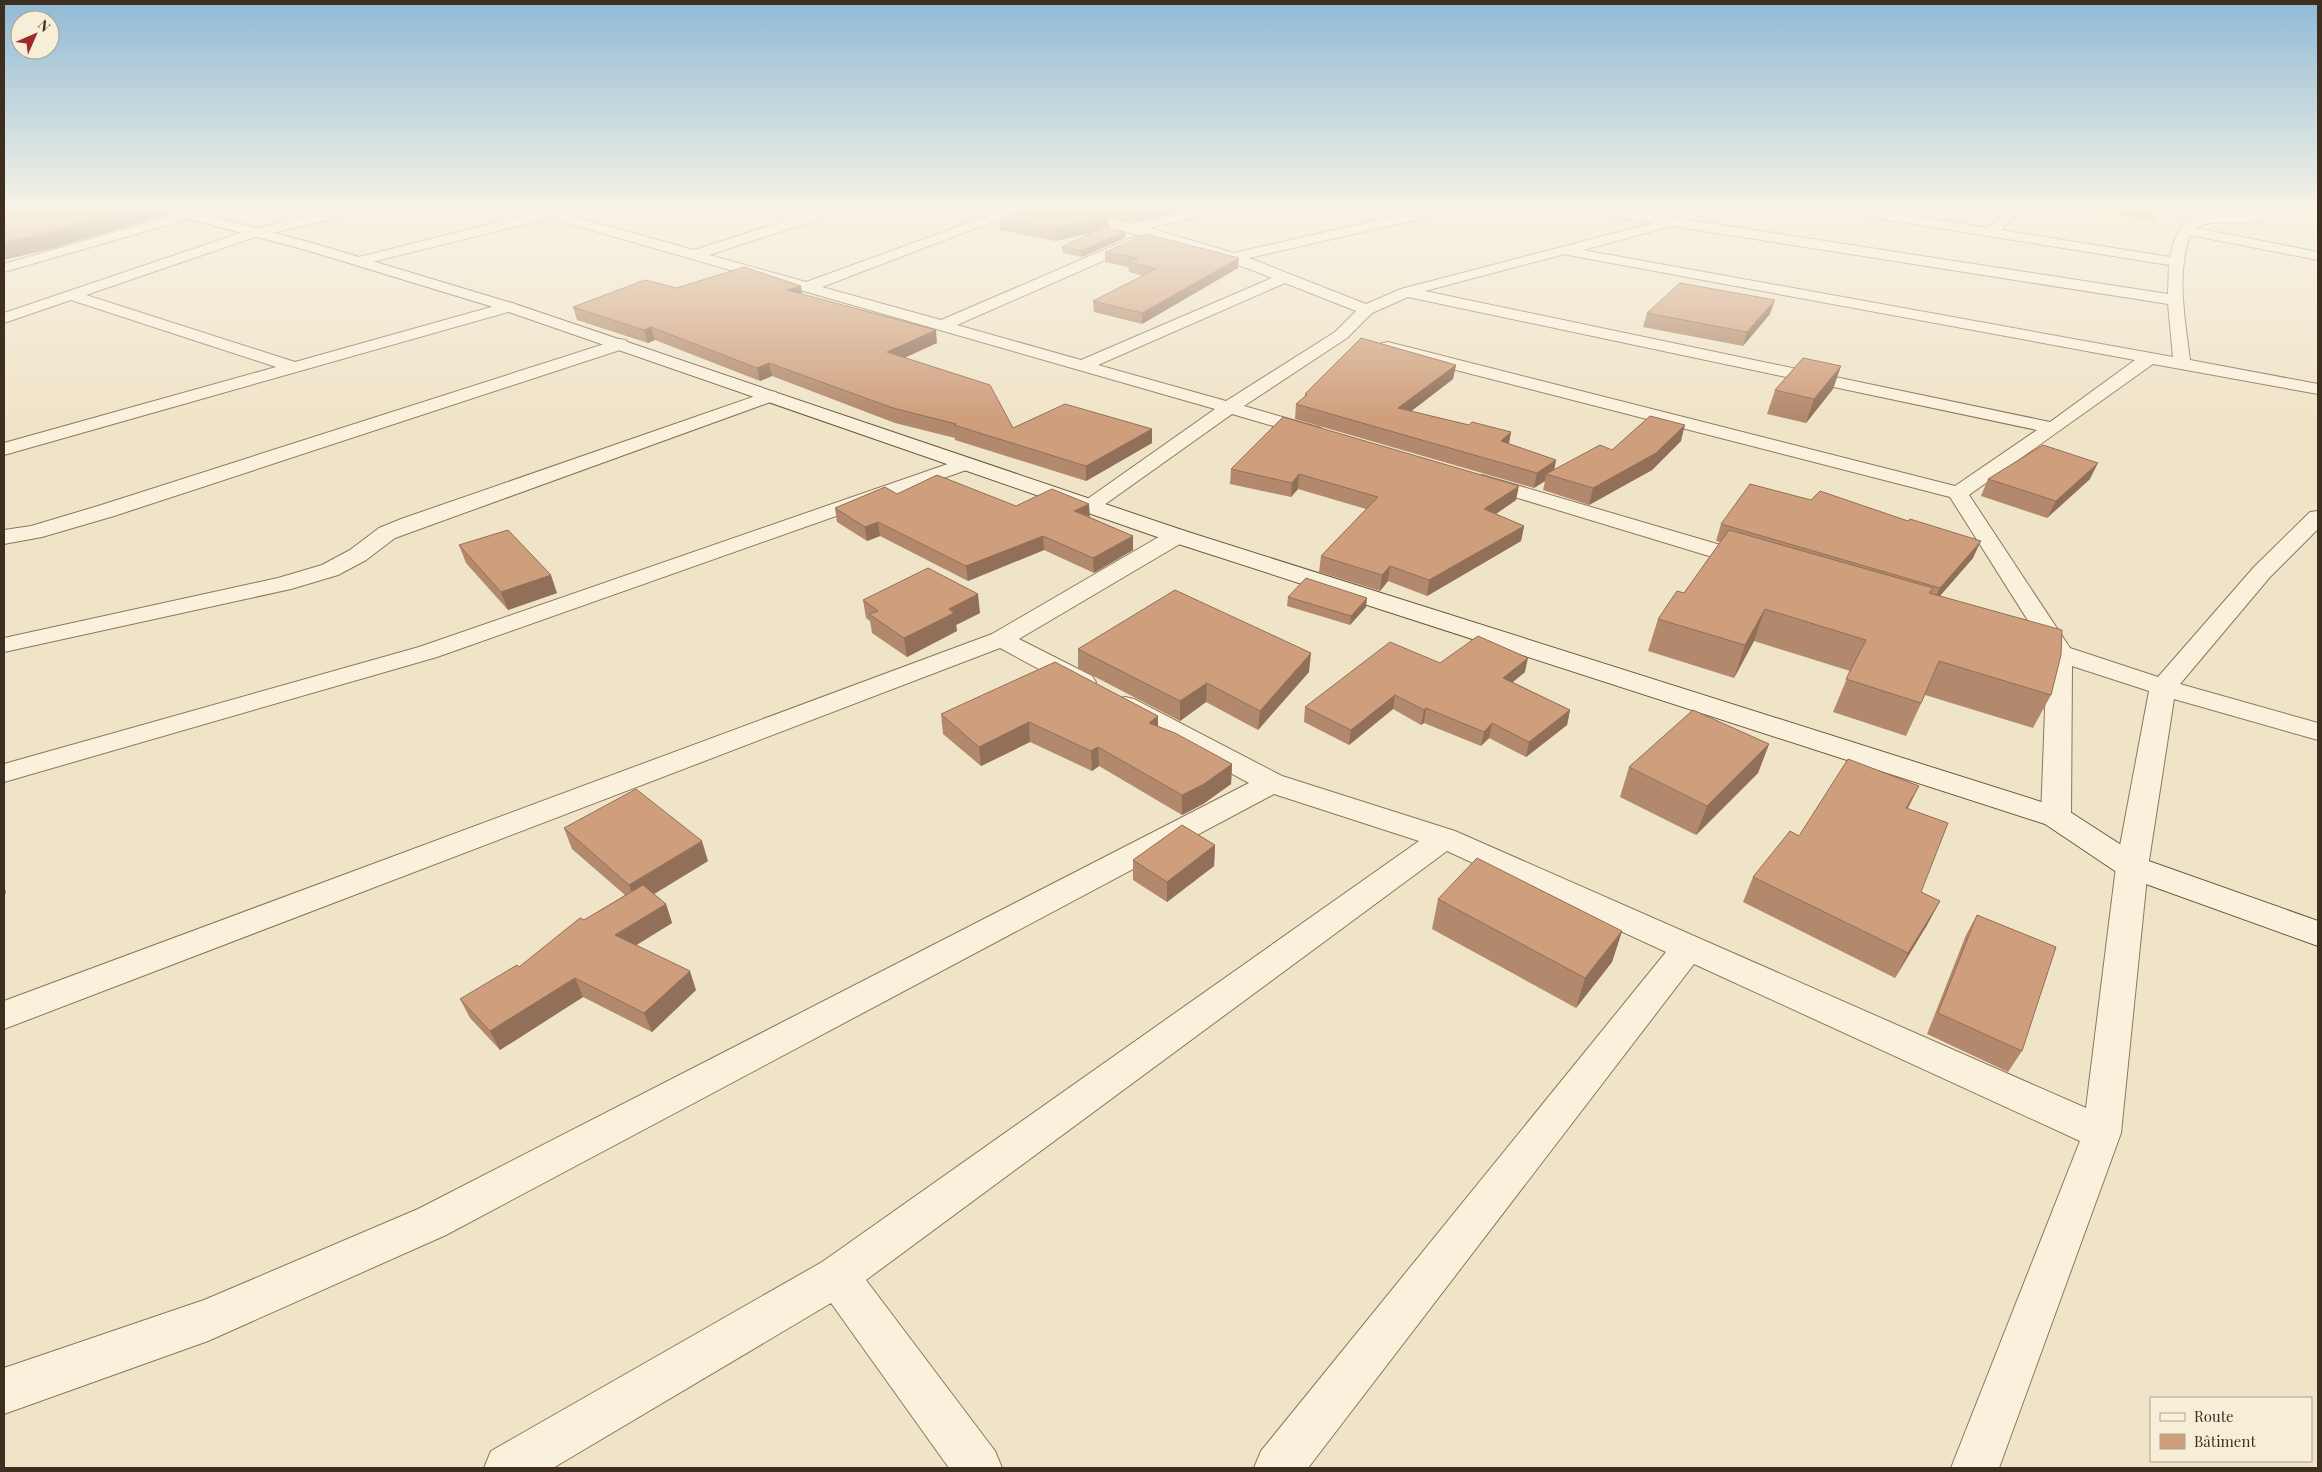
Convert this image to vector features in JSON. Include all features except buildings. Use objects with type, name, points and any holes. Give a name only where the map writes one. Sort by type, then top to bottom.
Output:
[{"type":"street","points":[[4,318],[118,279]]},
{"type":"street","points":[[417,279],[620,344],[1177,536],[2056,817],[2132,867],[2318,934]]},
{"type":"street","points":[[779,279],[1335,438]]},
{"type":"street","points":[[807,287],[830,279]]},
{"type":"street","points":[[944,326],[1051,279]]},
{"type":"street","points":[[1084,365],[1282,279]]},
{"type":"street","points":[[1286,279],[1366,310]]},
{"type":"street","points":[[1090,506],[1230,407],[1341,335],[1366,310],[1406,292],[1459,279]]},
{"type":"street","points":[[1719,279],[2318,389]]},
{"type":"street","points":[[2036,279],[2175,300]]},
{"type":"street","points":[[2175,279],[2175,300],[2182,364]]},
{"type":"street","points":[[1406,292],[2053,428]]},
{"type":"street","points":[[69,295],[296,368]]},
{"type":"street","points":[[4,449],[509,307]]},
{"type":"street","points":[[1341,335],[1958,493],[2060,652],[2056,817]]},
{"type":"street","points":[[4,537],[34,532],[106,511],[620,344]]},
{"type":"street","points":[[1958,493],[2150,358]]},
{"type":"street","points":[[4,645],[283,584],[330,570],[358,556],[387,533],[409,524],[770,396]]},
{"type":"street","points":[[4,773],[428,652],[965,464]]},
{"type":"street","points":[[1459,474],[1774,568]]},
{"type":"street","points":[[1975,1468],[2102,1133],[2132,867],[2163,687],[2262,572],[2318,517]]},
{"type":"street","points":[[4,1015],[1001,639],[1177,536]]},
{"type":"street","points":[[2003,635],[2163,687],[2318,732]]},
{"type":"street","points":[[1001,639],[1272,783],[1444,838],[2102,1133]]},
{"type":"street","points":[[4,1391],[208,1320],[432,1222],[1272,783]]},
{"type":"street","points":[[508,1468],[837,1276],[1444,838]]},
{"type":"street","points":[[1278,1468],[1688,948]]},
{"type":"street","points":[[837,1276],[978,1468]]}]
